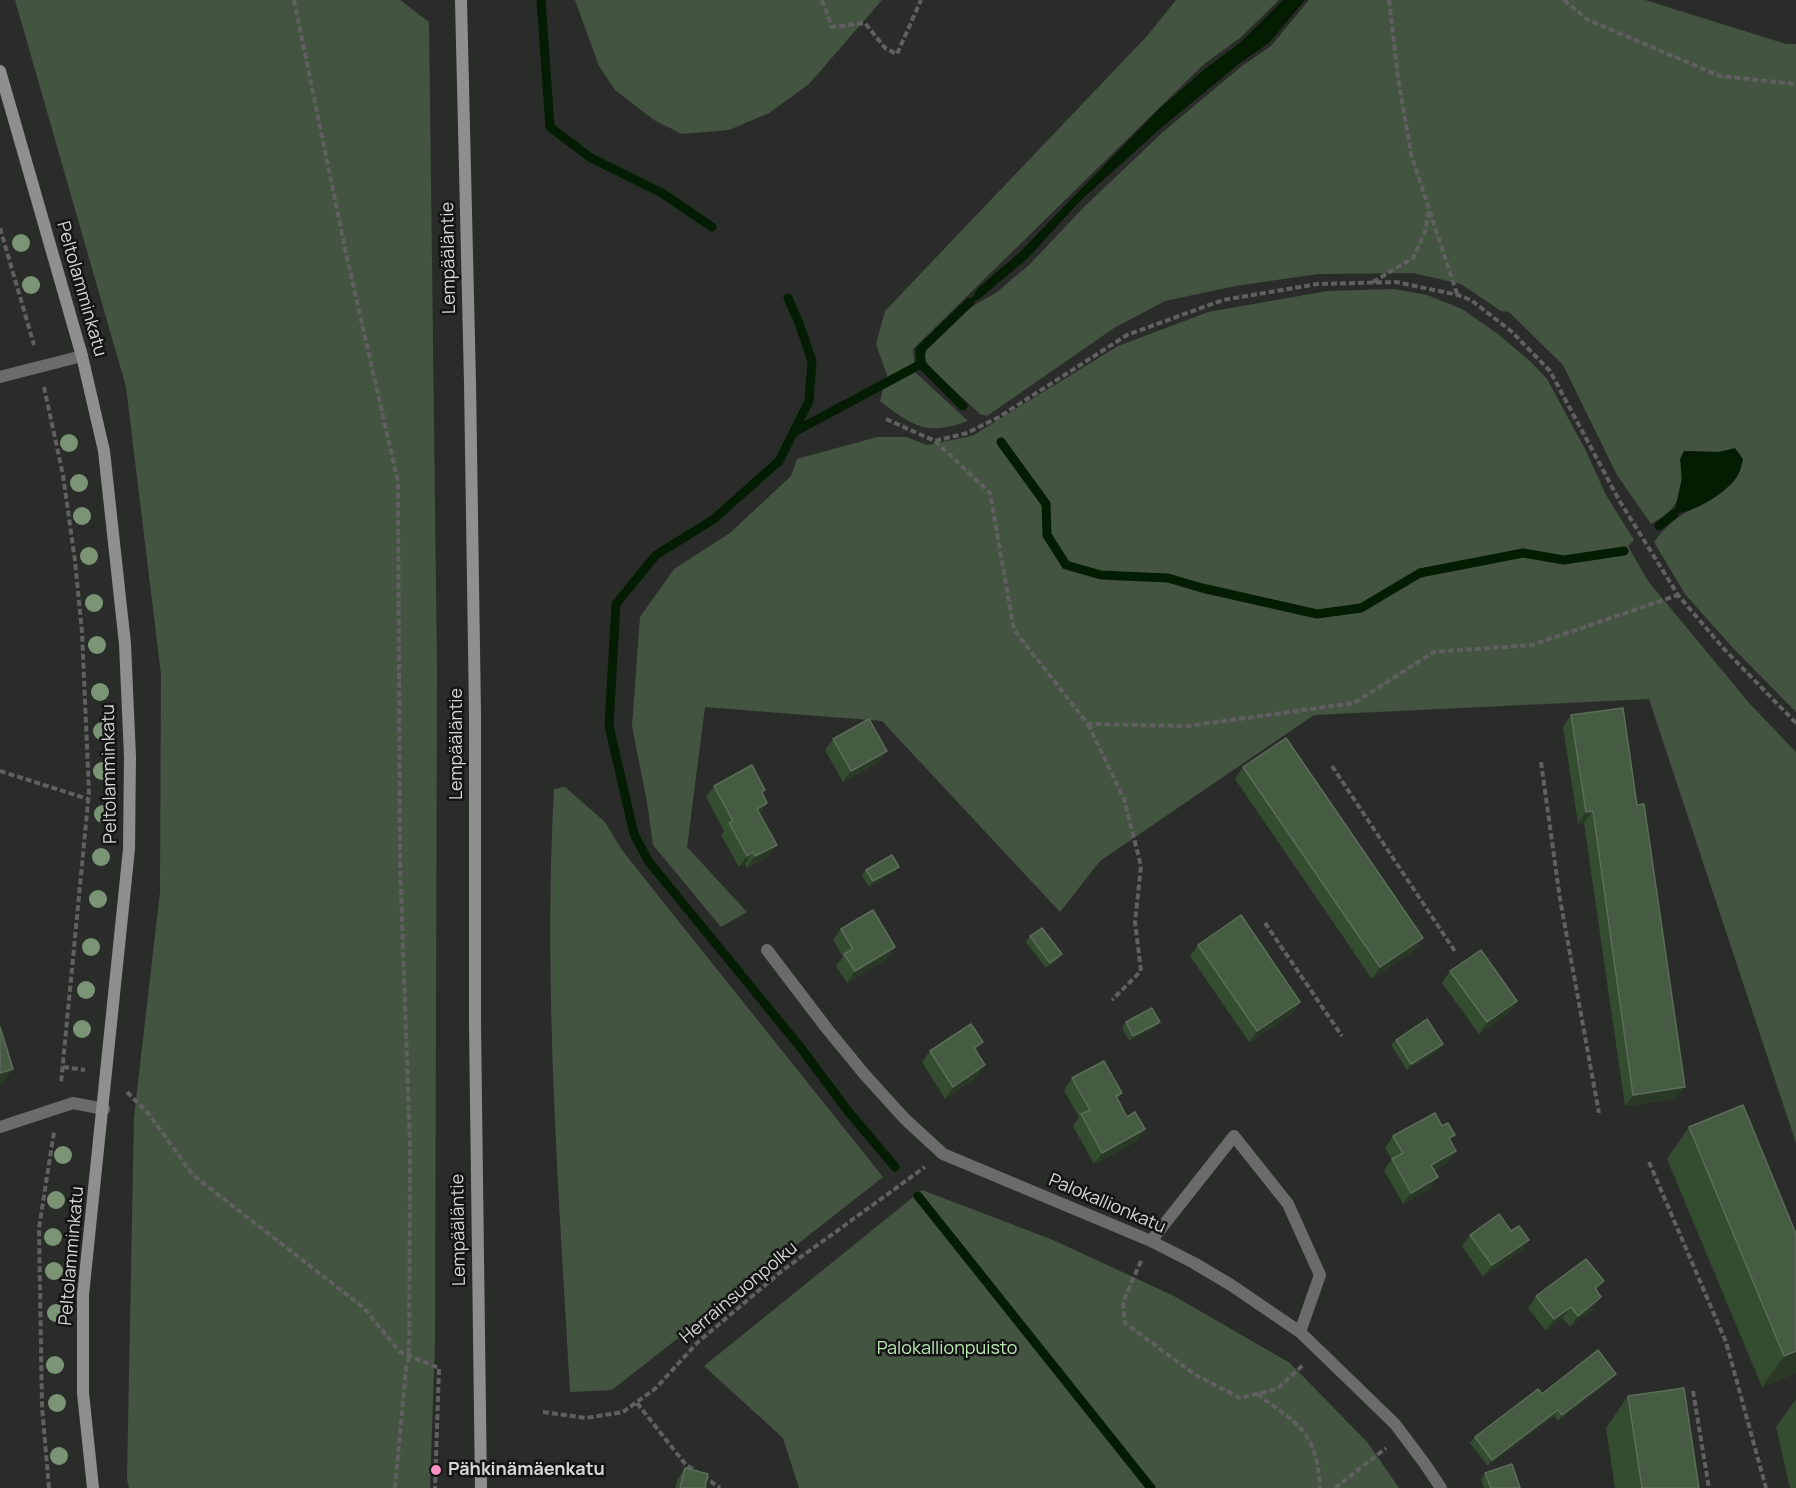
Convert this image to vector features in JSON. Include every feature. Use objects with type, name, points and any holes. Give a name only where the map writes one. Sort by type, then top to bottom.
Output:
[{"type":"main road","name":"Lempääläntie","points":[[461,0],[475,678],[475,1023],[481,1488]]},
{"type":"main road","name":"Peltolamminkatu","points":[[0,71],[82,356],[104,451],[125,645],[130,757],[129,849],[83,1296],[83,1393],[93,1488]]},
{"type":"street","points":[[0,377],[82,356]]},
{"type":"street","name":"Palokallionkatu","points":[[767,950],[865,1075],[905,1119],[943,1154],[1150,1241],[1232,1285],[1300,1332],[1319,1350],[1395,1424],[1441,1488]]},
{"type":"street","points":[[0,1126],[73,1103],[104,1109]]},
{"type":"street","points":[[1150,1241],[1234,1136],[1288,1204],[1320,1275],[1300,1332]]},
{"type":"path","points":[[294,0],[347,258],[398,482],[400,862],[410,1147],[409,1357],[406,1368],[395,1488]]},
{"type":"path","points":[[822,0],[832,27],[865,23],[885,48],[897,54],[921,0]]},
{"type":"path","points":[[1389,0],[1398,77],[1411,154],[1458,295]]},
{"type":"path","points":[[1564,0],[1588,20],[1720,76],[1796,84]]},
{"type":"path","points":[[1372,282],[1413,258],[1425,232],[1429,209]]},
{"type":"path","points":[[0,228],[39,368],[63,475],[82,632],[88,799],[58,1108],[39,1228],[42,1407],[49,1488]]},
{"type":"path","points":[[935,441],[968,433],[999,417],[1127,335],[1223,300],[1317,284],[1372,282],[1396,282],[1458,295],[1471,300],[1512,332],[1550,371],[1619,500],[1678,596],[1724,649],[1796,723]]},
{"type":"path","points":[[886,419],[935,441],[990,493],[1014,630],[1088,724],[1124,799],[1142,866],[1135,922],[1141,971],[1113,1000]]},
{"type":"path","points":[[1088,724],[1188,726],[1354,703],[1434,652],[1532,645],[1678,596]]},
{"type":"path","points":[[1541,762],[1560,899],[1599,1113]]},
{"type":"path","points":[[1332,766],[1456,953]]},
{"type":"path","points":[[0,771],[88,799]]},
{"type":"path","points":[[1265,923],[1342,1036]]},
{"type":"path","points":[[107,1073],[148,1113],[193,1175],[363,1308],[400,1352],[439,1368],[435,1488]]},
{"type":"path","name":"Herrainsuonpolku","points":[[543,1412],[586,1418],[623,1412],[656,1388],[697,1343],[773,1278],[879,1198],[943,1154]]},
{"type":"path","points":[[1649,1162],[1726,1341],[1766,1488]]},
{"type":"path","points":[[1150,1241],[1123,1302],[1125,1323],[1194,1374],[1240,1398],[1277,1389],[1319,1350]]},
{"type":"path","points":[[1693,1391],[1709,1488]]},
{"type":"path","points":[[1257,1394],[1295,1422],[1311,1439],[1319,1470],[1320,1488]]},
{"type":"path","points":[[636,1403],[686,1465],[720,1488]]},
{"type":"path","points":[[1335,1488],[1403,1435]]},
{"type":"green space","points":[[15,0],[400,0],[429,22],[437,669],[435,1341],[430,1488],[129,1488],[127,1479],[134,1117],[160,892],[161,674],[126,387]]},
{"type":"green space","points":[[575,0],[882,0],[809,84],[769,113],[729,130],[682,134],[654,120],[615,90],[599,66]]},
{"type":"green space","points":[[1176,0],[1279,0],[1240,38],[1204,64],[913,349],[915,372],[968,421],[954,426],[931,428],[912,423],[902,417],[880,401],[887,375],[876,344],[885,311],[1147,36]]},
{"type":"green space","points":[[1309,0],[1645,0],[1786,44],[1796,44],[1796,712],[1732,647],[1685,594],[1654,542],[1676,519],[1713,498],[1728,486],[1739,470],[1743,459],[1719,452],[1684,451],[1681,460],[1678,499],[1665,515],[1651,524],[1617,475],[1563,365],[1509,312],[1501,311],[1461,284],[1413,273],[1318,274],[1235,286],[1165,301],[1114,328],[987,416],[980,414],[928,366],[925,357],[927,348],[969,308],[996,293],[1029,265],[1084,207],[1163,132],[1242,66],[1271,46]]},
{"type":"green space","points":[[1394,289],[1427,295],[1462,309],[1498,334],[1547,379],[1585,449],[1606,495],[1634,540],[1628,546],[1648,581],[1750,704],[1796,752],[1796,1143],[1649,699],[1314,715],[1100,861],[1060,912],[882,721],[705,707],[687,847],[747,912],[721,927],[653,845],[632,726],[640,617],[674,569],[730,533],[791,476],[797,459],[877,437],[906,437],[927,445],[972,436],[1118,346],[1208,312],[1328,291]]},
{"type":"green space","points":[[565,787],[605,822],[622,850],[883,1177],[612,1390],[570,1392],[557,1166],[550,939],[554,789]]},
{"type":"green space","name":"Palokallionpuisto","points":[[922,1190],[1053,1240],[1174,1296],[1290,1363],[1368,1443],[1399,1488],[799,1488],[783,1438],[704,1366]]},
{"type":"shaded area","points":[[1283,0],[1305,0],[1269,43],[1240,63],[1161,128],[1080,201],[1028,258],[978,300],[970,302],[978,288],[1019,253],[1160,108],[1206,68],[1241,42]]},
{"type":"shaded area","points":[[1735,448],[1743,459],[1740,471],[1728,487],[1701,506],[1674,514],[1682,478],[1680,459],[1684,451],[1719,452]]},
{"type":"building","points":[[1623,708],[1637,805],[1644,804],[1685,1087],[1633,1095],[1593,811],[1586,812],[1571,715]]},
{"type":"building","points":[[869,719],[887,751],[851,771],[833,739]]},
{"type":"building","points":[[1286,738],[1423,938],[1380,967],[1243,767]]},
{"type":"building","points":[[752,765],[765,790],[762,792],[767,803],[757,809],[777,845],[755,856],[753,852],[747,856],[729,823],[733,821],[714,786]]},
{"type":"building","points":[[892,855],[899,867],[873,881],[866,870]]},
{"type":"building","points":[[873,910],[895,947],[855,971],[844,954],[853,949],[841,929]]},
{"type":"building","points":[[1241,915],[1300,1002],[1257,1031],[1198,945]]},
{"type":"building","points":[[1042,928],[1062,954],[1050,963],[1030,936]]},
{"type":"building","points":[[1481,950],[1517,1001],[1487,1022],[1450,971]]},
{"type":"building","points":[[1152,1008],[1160,1022],[1133,1036],[1126,1022]]},
{"type":"building","points":[[1427,1019],[1443,1044],[1411,1064],[1396,1040]]},
{"type":"building","points":[[971,1024],[983,1042],[974,1048],[985,1065],[953,1087],[930,1051]]},
{"type":"building","points":[[0,1027],[13,1069],[0,1073]]},
{"type":"building","points":[[1104,1061],[1122,1093],[1116,1096],[1127,1117],[1135,1112],[1145,1129],[1102,1153],[1081,1114],[1090,1110],[1072,1078]]},
{"type":"building","points":[[1743,1105],[1796,1234],[1796,1351],[1784,1356],[1689,1127]]},
{"type":"building","points":[[1435,1113],[1442,1126],[1448,1123],[1455,1135],[1449,1138],[1456,1151],[1431,1165],[1438,1177],[1411,1193],[1392,1159],[1403,1153],[1393,1136]]},
{"type":"building","points":[[1499,1214],[1511,1231],[1519,1226],[1529,1240],[1492,1265],[1470,1235]]},
{"type":"building","points":[[1586,1259],[1604,1281],[1595,1288],[1601,1297],[1578,1316],[1571,1307],[1554,1319],[1536,1296]]},
{"type":"building","points":[[1598,1350],[1616,1374],[1562,1415],[1558,1410],[1492,1460],[1475,1437],[1538,1389],[1542,1394]]},
{"type":"building","points":[[1684,1388],[1699,1488],[1642,1488],[1628,1396]]},
{"type":"building","points":[[1512,1464],[1520,1488],[1491,1488],[1485,1473]]},
{"type":"building","points":[[685,1468],[708,1474],[705,1488],[680,1488]]},
{"type":"waterway","points":[[541,0],[550,127],[591,158],[662,193],[712,227]]},
{"type":"waterway","points":[[788,298],[812,361],[809,401],[779,461],[714,519],[656,555],[616,604],[609,726],[634,834],[649,862],[895,1167]]},
{"type":"waterway","points":[[921,364],[920,350],[970,302]]},
{"type":"waterway","points":[[794,432],[921,364],[963,406]]},
{"type":"waterway","points":[[1001,442],[1046,504],[1047,535],[1066,565],[1101,575],[1168,578],[1317,614],[1361,608],[1420,573],[1523,553],[1564,560],[1624,551]]},
{"type":"waterway","points":[[1659,526],[1674,514]]},
{"type":"waterway","points":[[918,1196],[1151,1488]]},
{"type":"place","name":"Pähkinämäenkatu","points":[[436,1470]]}]
